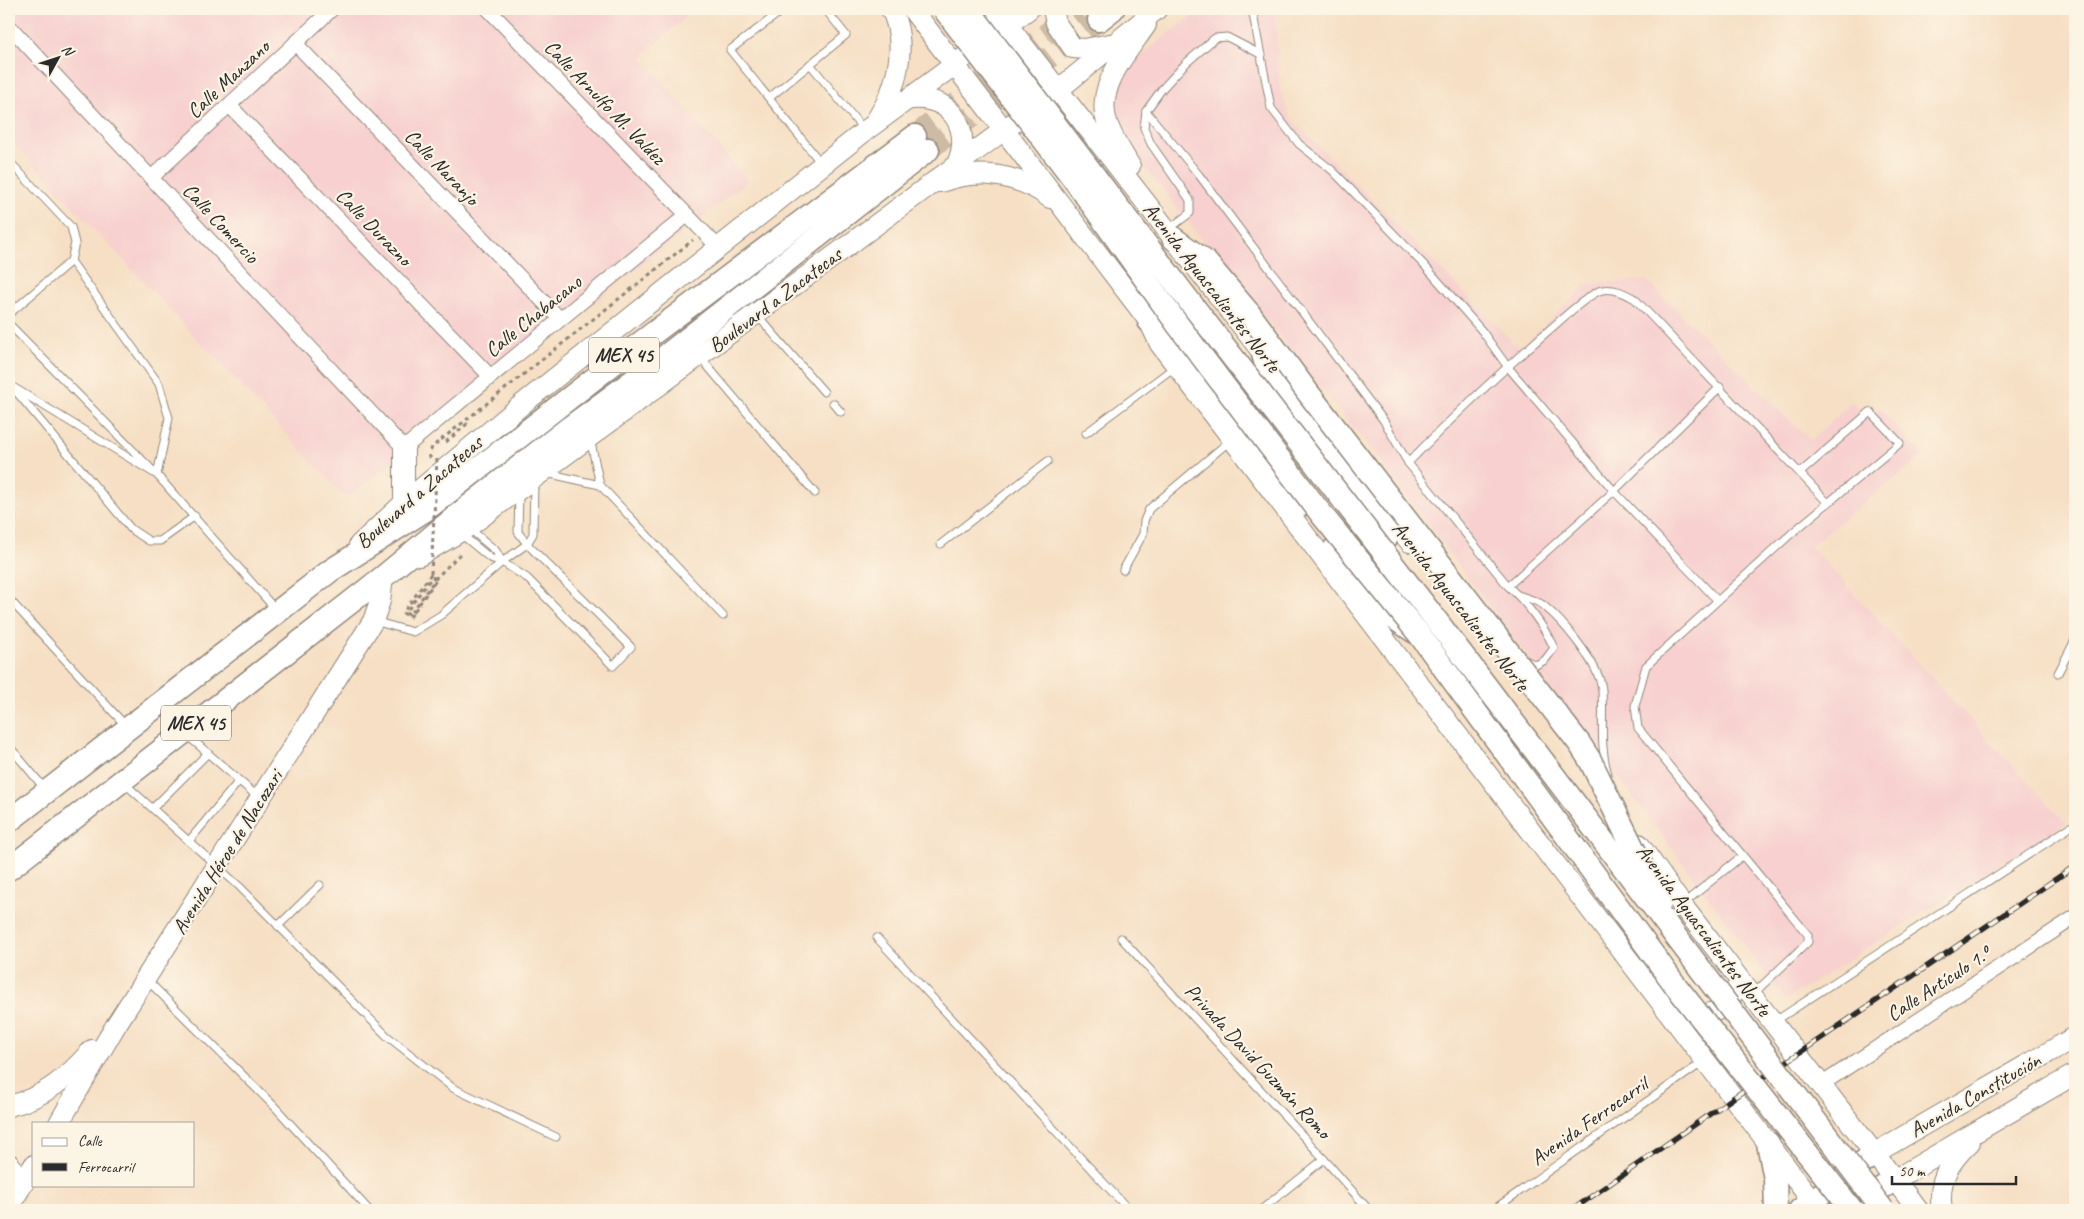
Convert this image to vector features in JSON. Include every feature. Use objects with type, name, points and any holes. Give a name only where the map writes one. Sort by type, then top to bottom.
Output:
[{"type":"main road","points":[[869,128],[891,93],[899,58],[898,23],[891,9]]},
{"type":"main road","points":[[912,9],[1149,322],[1160,344],[1176,366],[1768,1144],[1810,1207],[1875,1153]]},
{"type":"main road","name":"Avenida Aguascalientes Norte","points":[[944,9],[1076,182],[1178,325],[1322,515],[1428,627],[1678,942],[1883,1210]]},
{"type":"main road","name":"Avenida Aguascalientes Norte","points":[[968,9],[1182,293],[1428,627],[1676,986],[1850,1210]]},
{"type":"main road","name":"Avenida Aguascalientes Norte","points":[[995,9],[1347,463],[1534,699],[1682,905],[1918,1210]]},
{"type":"main road","name":"Boulevard a Zacatecas","points":[[9,821],[330,571],[404,503],[500,422],[822,165],[1029,9]]},
{"type":"main road","points":[[1053,9],[1056,23],[1073,48],[1085,50],[1115,43]]},
{"type":"main road","points":[[1141,196],[1137,179],[1113,135],[1105,114],[1107,86],[1157,9]]},
{"type":"main road","name":"Boulevard a Zacatecas","points":[[383,578],[464,530],[1058,90],[1157,9]]},
{"type":"main road","points":[[906,100],[927,99],[946,108],[954,115],[959,124],[963,144],[957,164]]},
{"type":"main road","points":[[1043,183],[1036,169],[1036,154],[1038,146],[1048,134],[1062,127],[1078,127],[1092,135],[1097,141]]},
{"type":"main road","name":"Boulevard a Zacatecas","points":[[9,870],[383,578],[458,514],[654,364],[922,143],[631,350],[424,511],[330,571]]},
{"type":"main road","points":[[917,195],[930,187],[958,177],[989,174],[1018,180],[1032,186],[1057,203],[1063,210]]},
{"type":"main road","points":[[1170,235],[1206,262],[1249,313],[1309,394],[1579,744],[1590,760],[1678,942]]},
{"type":"main road","points":[[1149,322],[1171,339],[1388,614],[1428,627]]},
{"type":"main road","points":[[1264,354],[1270,380],[1408,567],[1428,627]]},
{"type":"main road","points":[[404,448],[404,503]]},
{"type":"main road","name":"Avenida Héroe de Nacozari","points":[[60,1122],[116,1025],[374,621],[380,601],[383,578]]},
{"type":"main road","points":[[1653,994],[1677,1012],[1695,1017],[1716,1011],[1730,1001],[1735,989],[1732,970]]},
{"type":"main road","points":[[9,1106],[34,1098],[62,1082],[116,1025]]},
{"type":"main road","name":"Avenida Constitución","points":[[1875,1153],[2075,1037]]},
{"type":"main road","name":"Avenida Constitución","points":[[1894,1180],[2075,1074]]},
{"type":"main road","points":[[1942,1210],[1940,1188],[1955,1157],[1991,1123]]},
{"type":"main road","points":[[1768,1144],[1775,1179],[1776,1210]]},
{"type":"main road","points":[[9,1164],[24,1182]]},
{"type":"main road","points":[[9,1207],[32,1168]]},
{"type":"main road","points":[[1850,1210],[1894,1180]]},
{"type":"main road","points":[[1873,1210],[1890,1202],[1902,1201],[1918,1210]]},
{"type":"street","name":"Calle Manzano","points":[[151,178],[332,9]]},
{"type":"street","name":"Calle Arnulfo M. Valdez","points":[[488,9],[719,248]]},
{"type":"street","name":"Calle Comercio","points":[[9,26],[404,448]]},
{"type":"street","name":"Calle Naranjo","points":[[295,43],[560,319]]},
{"type":"street","name":"Calle Durazno","points":[[229,105],[490,376]]},
{"type":"street","name":"Calle Chabacano","points":[[404,448],[560,319],[695,223]]},
{"type":"street","name":"Calle Artículo 1.º","points":[[1822,1084],[2075,917]]},
{"type":"lane","points":[[784,9],[730,50],[822,165]]},
{"type":"lane","points":[[769,98],[846,35],[825,9]]},
{"type":"lane","points":[[1252,9],[1271,108],[1276,115],[1299,144],[1332,172],[1425,266],[1482,330],[1507,366],[1614,491],[1717,600]]},
{"type":"lane","points":[[1170,235],[1190,213],[1190,200],[1151,144],[1144,128],[1146,111],[1162,88],[1214,38],[1227,37],[1262,55]]},
{"type":"lane","points":[[810,64],[869,128]]},
{"type":"lane","points":[[1146,111],[1199,175],[1384,421],[1408,463],[1508,586],[1517,594],[1548,634],[1554,648],[1545,660],[1536,665],[1491,645]]},
{"type":"lane","points":[[9,161],[71,227],[75,243],[70,261],[9,314]]},
{"type":"lane","points":[[70,261],[159,384],[169,418],[157,475]]},
{"type":"lane","points":[[1408,463],[1466,404],[1575,308],[1600,290],[1618,290],[1635,299],[1801,472],[1828,503]]},
{"type":"lane","points":[[756,314],[824,392]]},
{"type":"lane","points":[[9,324],[157,475],[278,612]]},
{"type":"lane","points":[[699,356],[815,493]]},
{"type":"lane","points":[[1086,433],[1176,366]]},
{"type":"lane","points":[[11,385],[157,475]]},
{"type":"lane","points":[[11,385],[131,529],[149,540],[160,541],[195,516]]},
{"type":"lane","points":[[1508,586],[1614,491],[1720,387]]},
{"type":"lane","points":[[833,403],[841,412]]},
{"type":"lane","points":[[1752,995],[1808,942],[1808,935],[1638,728],[1634,706],[1646,666],[1717,600],[1900,443],[1870,412],[1801,472]]},
{"type":"lane","points":[[589,437],[600,485],[723,616]]},
{"type":"lane","points":[[1123,570],[1143,534],[1144,521],[1149,509],[1232,439]]},
{"type":"lane","points":[[941,544],[1048,461]]},
{"type":"lane","points":[[532,480],[600,485]]},
{"type":"lane","points":[[464,530],[496,551],[502,562],[527,578],[613,666],[630,647],[527,544],[518,532],[532,480]]},
{"type":"lane","points":[[374,621],[413,632],[441,615],[502,562],[527,544],[533,534],[532,480]]},
{"type":"lane","points":[[1517,594],[1542,605],[1575,637],[1594,667],[1602,687],[1603,758],[1622,820]]},
{"type":"lane","points":[[9,599],[128,728]]},
{"type":"lane","points":[[2058,673],[2075,640]]},
{"type":"lane","points":[[184,732],[260,799]]},
{"type":"lane","points":[[9,746],[47,791]]},
{"type":"lane","points":[[153,808],[208,753]]},
{"type":"lane","points":[[122,781],[218,866],[387,1036],[453,1088],[556,1137]]},
{"type":"lane","points":[[189,841],[239,781]]},
{"type":"lane","points":[[1773,1022],[2075,824]]},
{"type":"lane","points":[[1682,905],[1742,856]]},
{"type":"lane","points":[[278,926],[320,886]]},
{"type":"lane","points":[[877,938],[1129,1210]]},
{"type":"lane","name":"Privada David Guzmán Romo","points":[[1121,938],[1324,1159],[1368,1210]]},
{"type":"lane","points":[[146,979],[275,1107],[369,1210]]},
{"type":"lane","name":"Avenida Ferrocarril","points":[[1493,1210],[1704,1061]]},
{"type":"lane","points":[[1261,1210],[1324,1159]]},
{"type":"path","points":[[431,458],[429,451],[432,446],[695,223]]},
{"type":"path","points":[[436,578],[431,585],[426,593],[410,615],[406,612],[432,577],[437,579],[410,617],[403,613],[431,574],[438,459]]},
{"type":"shaded area","points":[[9,9],[694,9],[641,57],[748,181],[346,498],[9,138]]},
{"type":"shaded area","points":[[1201,9],[1275,9],[1280,89],[1290,117],[1520,349],[1587,284],[1646,280],[1811,441],[1852,402],[1867,418],[1879,408],[1923,456],[1810,546],[2066,823],[1785,1000],[1375,455],[1130,149],[1114,115],[1114,93],[1133,62]]},
{"type":"tunnel","points":[[915,136],[1078,9]]},
{"type":"tunnel","points":[[928,150],[1099,20]]},
{"type":"railway","points":[[1572,1210],[1733,1098],[2075,866]]}]
